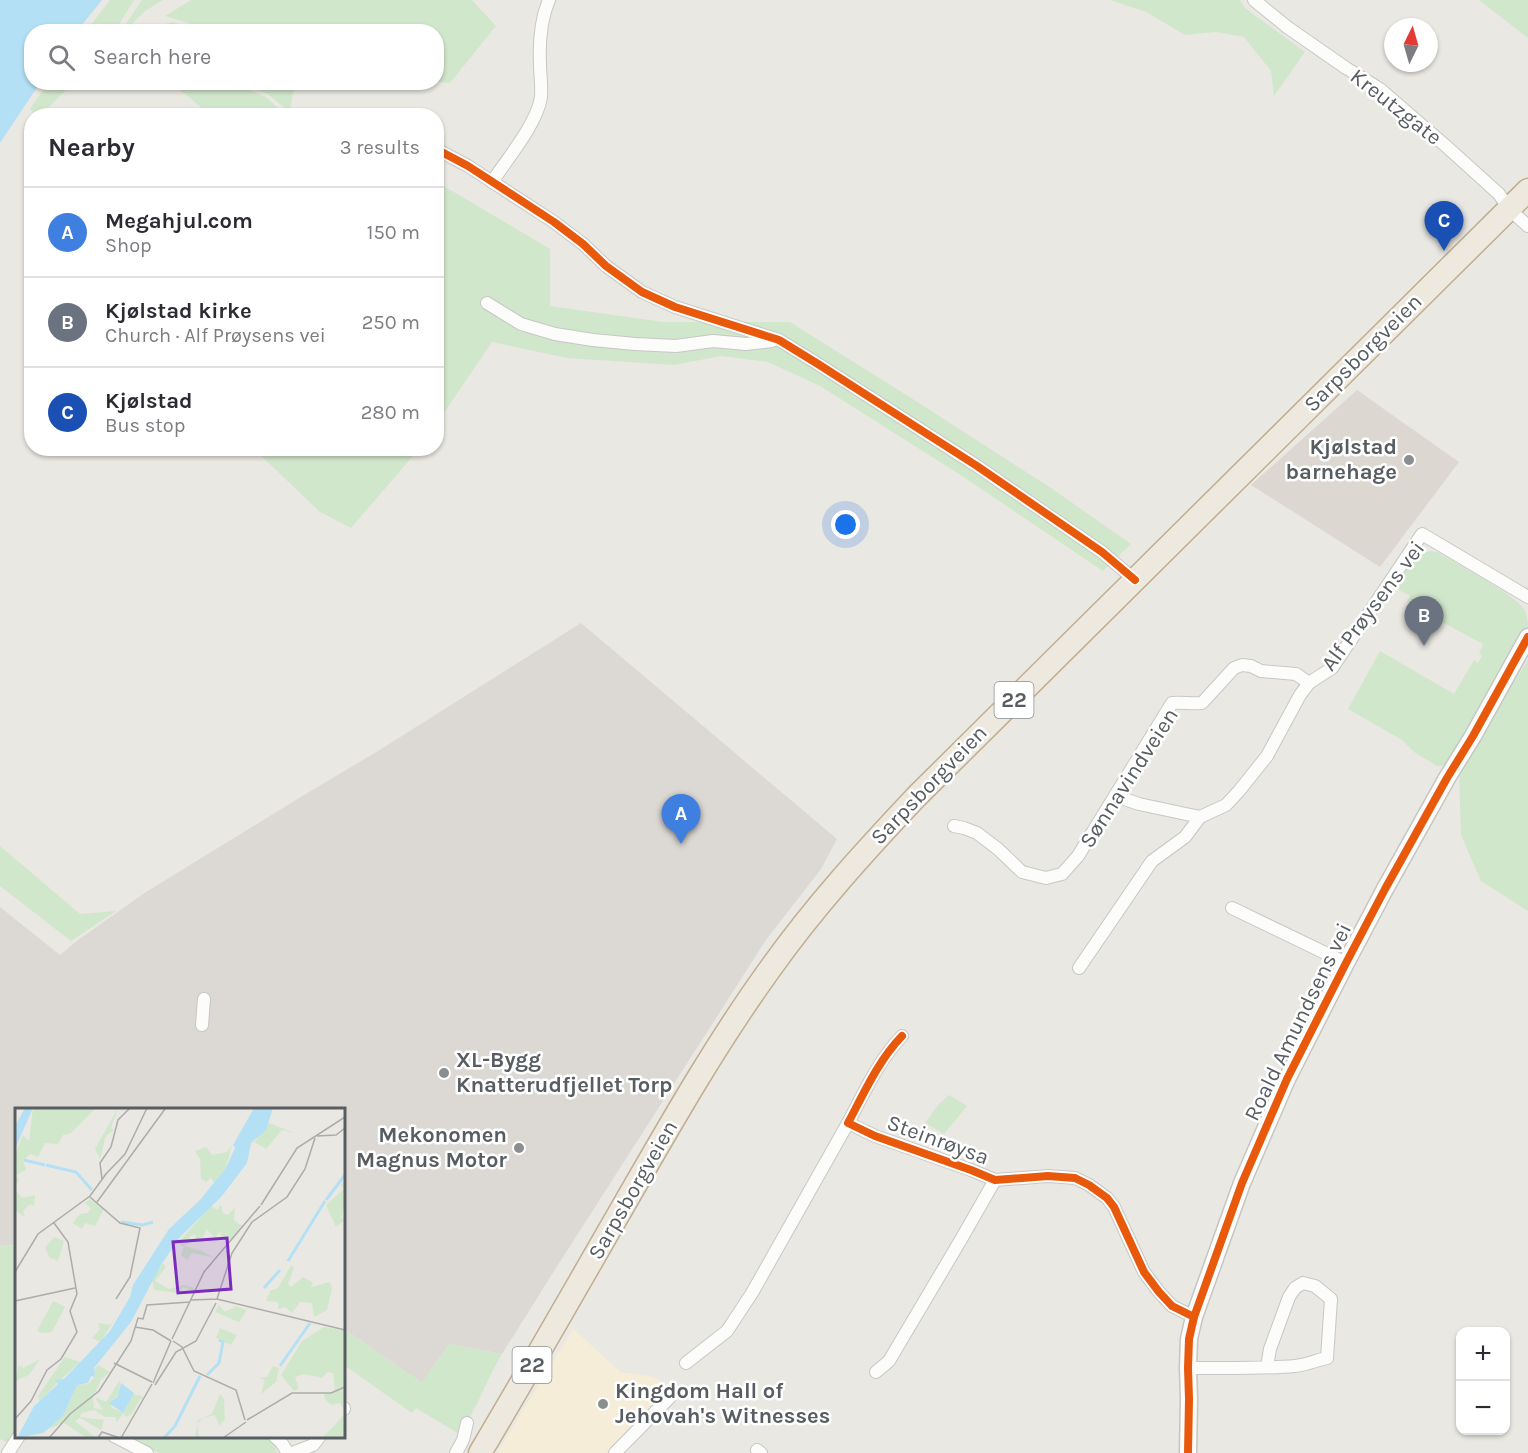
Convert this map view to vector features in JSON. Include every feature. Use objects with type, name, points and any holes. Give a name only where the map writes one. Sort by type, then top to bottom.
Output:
[{"type":"highway","name":"Sarpsborgveien","points":[[480,1453],[712,1055],[770,968],[839,880],[917,796],[1528,190]]},
{"type":"street","points":[[492,182],[528,129],[538,110],[541,96],[540,31],[542,15],[549,0]]},
{"type":"street","name":"Kreutzgate","points":[[1254,0],[1287,27],[1380,89],[1490,186],[1509,209],[1528,226]]},
{"type":"street","points":[[444,153],[468,166],[554,222],[583,244],[606,266],[642,292],[675,307],[779,340],[977,466],[1102,552],[1135,580]]},
{"type":"street","points":[[487,303],[520,324],[555,334],[593,340],[676,346],[713,341],[746,344],[779,340]]},
{"type":"street","name":"Alf Prøysens vei","points":[[1079,968],[1152,861],[1185,837],[1200,817],[1226,805],[1267,756],[1300,695],[1309,683],[1332,668],[1422,534],[1528,597]]},
{"type":"street","name":"Roald Amundsens vei","points":[[1188,1453],[1189,1339],[1194,1317],[1242,1183],[1287,1079],[1346,963],[1442,787],[1528,637]]},
{"type":"street","name":"Sønnavindveien","points":[[954,826],[977,833],[1022,872],[1046,878],[1062,874],[1078,856],[1173,703],[1202,703],[1234,668],[1242,664],[1261,671],[1296,674],[1309,683]]},
{"type":"street","points":[[1116,796],[1138,804],[1200,817]]},
{"type":"street","points":[[1232,908],[1346,963]]},
{"type":"street","points":[[201,1025],[204,999]]},
{"type":"street","name":"Steinrøysa","points":[[686,1363],[726,1331],[746,1302],[877,1068],[902,1036]]},
{"type":"street","name":"Steinrøysa","points":[[848,1123],[874,1136],[995,1180],[1048,1176],[1075,1178],[1089,1185],[1107,1198],[1114,1207],[1144,1272],[1159,1292],[1172,1306],[1194,1317]]},
{"type":"street","name":"Steinrøysa","points":[[876,1372],[889,1361],[995,1180]]},
{"type":"street","points":[[1188,1368],[1267,1367],[1298,1366],[1327,1358],[1331,1299],[1315,1286],[1304,1283],[1295,1288],[1289,1297],[1270,1349],[1267,1367]]},
{"type":"street","points":[[615,1453],[670,1397]]},
{"type":"street","points":[[456,1453],[463,1440],[467,1423]]},
{"type":"street","points":[[8,1453],[18,1438]]},
{"type":"street","points":[[118,1438],[147,1453]]},
{"type":"street","points":[[275,1438],[290,1453],[313,1445],[319,1438]]},
{"type":"shaded area","points":[[1357,390],[1459,462],[1380,567],[1251,485]]},
{"type":"shaded area","points":[[581,623],[837,839],[821,869],[766,940],[502,1354],[449,1344],[422,1383],[345,1330],[345,1108],[15,1108],[15,1245],[0,1246],[0,907],[60,955],[146,892],[378,751]]},
{"type":"shaded area","points":[[573,1329],[620,1372],[655,1377],[668,1387],[607,1453],[497,1453]]},
{"type":"green space","points":[[110,0],[134,0],[119,24],[91,24]]},
{"type":"green space","points":[[142,0],[163,0],[145,11],[132,24],[126,24]]},
{"type":"green space","points":[[191,0],[472,0],[496,26],[450,83],[444,83],[444,24],[192,24],[165,16]]},
{"type":"green space","points":[[1110,0],[1240,0],[1245,8],[1305,52],[1274,96],[1271,71],[1244,37],[1216,32],[1185,35],[1146,12]]},
{"type":"green space","points":[[1479,0],[1528,0],[1528,38]]},
{"type":"green space","points":[[43,90],[66,90],[48,108],[31,108]]},
{"type":"green space","points":[[180,90],[249,90],[266,97],[278,108],[202,108]]},
{"type":"green space","points":[[258,90],[294,90],[290,108],[284,108],[268,94]]},
{"type":"green space","points":[[444,186],[550,249],[550,306],[663,322],[790,322],[1051,488],[1131,544],[1103,571],[962,476],[820,386],[768,362],[721,356],[674,365],[567,358],[492,342],[444,413]]},
{"type":"green space","points":[[261,456],[413,456],[351,528],[320,512]]},
{"type":"green space","points":[[1430,551],[1437,552],[1484,579],[1519,603],[1527,615],[1528,624],[1452,759],[1439,766],[1414,752],[1402,740],[1348,709],[1380,651],[1454,694],[1474,660],[1478,663],[1482,656],[1479,654],[1483,644],[1442,622],[1444,618],[1425,607],[1422,611],[1407,602],[1410,596],[1394,587],[1420,554]]},
{"type":"green space","points":[[1528,660],[1528,911],[1481,881],[1461,835],[1459,769]]},
{"type":"green space","points":[[0,846],[80,914],[116,911],[71,941],[0,886]]},
{"type":"green space","points":[[949,1095],[967,1106],[944,1134],[925,1123]]},
{"type":"green space","points":[[15,1245],[15,1438],[13,1445],[0,1439],[0,1246]]},
{"type":"green space","points":[[345,1330],[422,1383],[449,1344],[502,1354],[459,1434],[416,1408],[412,1413],[345,1366]]},
{"type":"green space","points":[[133,1438],[265,1438],[275,1445],[277,1453],[160,1453],[149,1449]]},
{"type":"water","points":[[0,0],[102,0],[83,24],[24,24],[24,90],[35,90],[0,143]]},
{"type":"cycle path","points":[[444,153],[468,166],[554,222],[583,244],[606,266],[642,292],[675,307],[779,340],[818,364],[977,466],[1102,552],[1135,580]]},
{"type":"cycle path","points":[[1188,1453],[1189,1339],[1194,1317],[1242,1183],[1287,1079],[1346,963],[1385,889],[1528,637]]},
{"type":"cycle path","points":[[902,1036],[879,1067],[848,1123],[875,1136],[995,1180],[1048,1176],[1075,1178],[1089,1185],[1107,1198],[1114,1207],[1144,1272],[1159,1292],[1172,1306],[1194,1317]]},
{"type":"place","name":"Kjølstad","points":[[1444,251]]},
{"type":"place","name":"Kjølstad barnehage","points":[[1409,460]]},
{"type":"place","name":"Kjølstad kirke","points":[[1424,646]]},
{"type":"place","name":"Megahjul.com","points":[[681,844]]},
{"type":"place","name":"XL-Bygg Knatterudfjellet Torp","points":[[444,1073]]},
{"type":"place","name":"Mekonomen Magnus Motor","points":[[519,1148]]},
{"type":"place","name":"Kingdom Hall of Jehovah's Witnesses","points":[[603,1404]]}]
